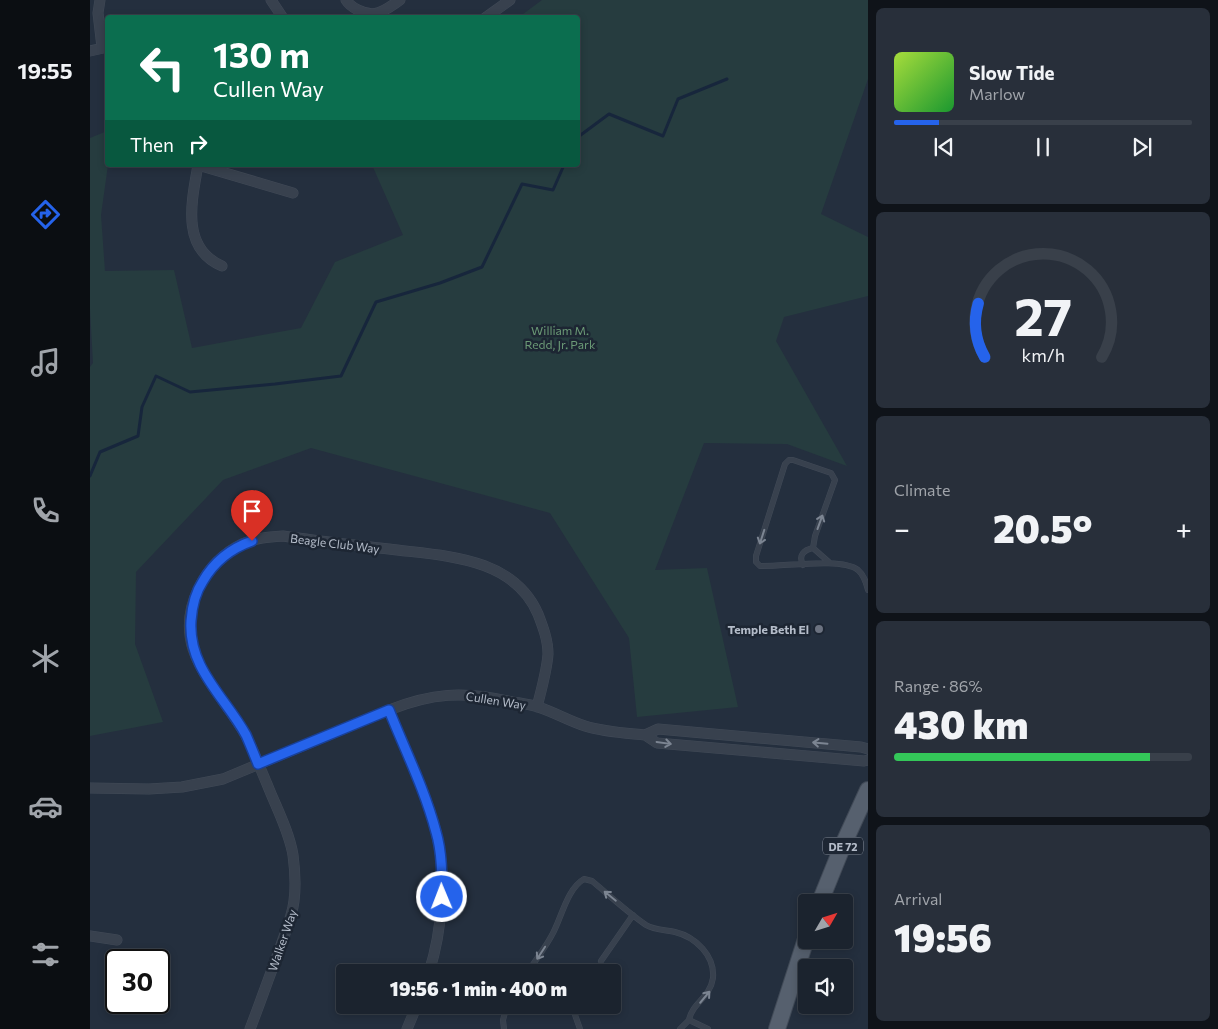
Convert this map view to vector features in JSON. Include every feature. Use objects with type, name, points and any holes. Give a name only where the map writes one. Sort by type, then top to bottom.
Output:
[{"type":"main road","name":"DE 72","points":[[823,894],[868,790]]},
{"type":"main road","points":[[777,1029],[803,949]]},
{"type":"street","points":[[90,50],[105,47],[98,13],[100,0]]},
{"type":"street","points":[[271,0],[281,15]]},
{"type":"street","points":[[346,0],[350,6],[368,15],[375,15],[400,0]]},
{"type":"street","points":[[489,15],[510,0]]},
{"type":"street","points":[[198,167],[192,208],[194,234],[208,259],[222,266]]},
{"type":"street","points":[[205,167],[293,193]]},
{"type":"street","name":"Beagle Club Way","points":[[258,764],[246,735],[202,671],[193,647],[190,630],[192,606],[200,586],[210,570],[225,555],[242,544],[262,537],[283,536],[456,557],[486,565],[505,575],[522,590],[534,606],[544,629],[548,655],[538,707]]},
{"type":"street","name":"Cullen Way","points":[[90,788],[150,789],[182,787],[223,779],[414,700],[440,695],[463,694],[488,696],[538,707],[584,725],[606,731],[645,735],[657,743],[868,760]]},
{"type":"street","points":[[389,710],[424,793],[437,833],[442,908],[439,932],[431,964]]},
{"type":"street","name":"Cullen Way","points":[[645,735],[658,729],[868,749]]},
{"type":"street","name":"Walker Way","points":[[250,1029],[289,921],[294,902],[296,880],[292,853],[282,822],[258,764]]},
{"type":"street","points":[[90,936],[117,940]]},
{"type":"street","points":[[407,1029],[413,1014]]},
{"type":"lane","points":[[813,548],[814,536],[835,480],[831,473],[788,460],[785,464],[756,556],[756,562],[760,566],[830,563],[853,567],[865,579],[868,590]]},
{"type":"lane","points":[[813,548],[830,563]]},
{"type":"lane","points":[[803,565],[801,561],[802,555],[805,550],[813,548]]},
{"type":"lane","points":[[533,964],[554,933],[572,892],[584,879],[592,881],[647,926],[685,935],[693,940],[709,956],[714,969],[710,990],[690,1014],[689,1020],[680,1029]]},
{"type":"lane","points":[[601,961],[633,915]]},
{"type":"lane","points":[[504,1029],[505,1014]]},
{"type":"lane","points":[[575,1014],[580,1029]]},
{"type":"lane","points":[[689,1020],[707,1029]]},
{"type":"green space","name":"William M. Redd, Jr. Park","points":[[542,0],[868,0],[868,79],[821,214],[868,237],[868,296],[784,317],[776,341],[847,466],[787,444],[704,443],[655,570],[707,568],[738,707],[637,717],[629,638],[550,513],[311,448],[223,480],[136,572],[135,644],[163,722],[90,736],[90,367],[93,363],[90,309],[90,138],[105,132],[105,167],[108,167],[101,215],[105,271],[174,270],[192,348],[301,328],[335,262],[403,235],[373,167],[580,167],[580,15],[522,15]]},
{"type":"waterway","points":[[580,136],[609,114],[663,136],[678,99],[727,79]]},
{"type":"waterway","points":[[90,476],[100,452],[138,436],[142,407],[156,376],[190,392],[341,376],[376,302],[440,283],[482,267],[522,184],[553,190],[563,167]]},
{"type":"place","name":"Temple Beth El","points":[[819,629]]},
{"type":"route","points":[[252,541],[242,544],[225,555],[210,570],[200,586],[192,606],[190,630],[193,647],[202,671],[246,735],[258,764],[389,710],[424,793],[437,833],[442,897]]}]
